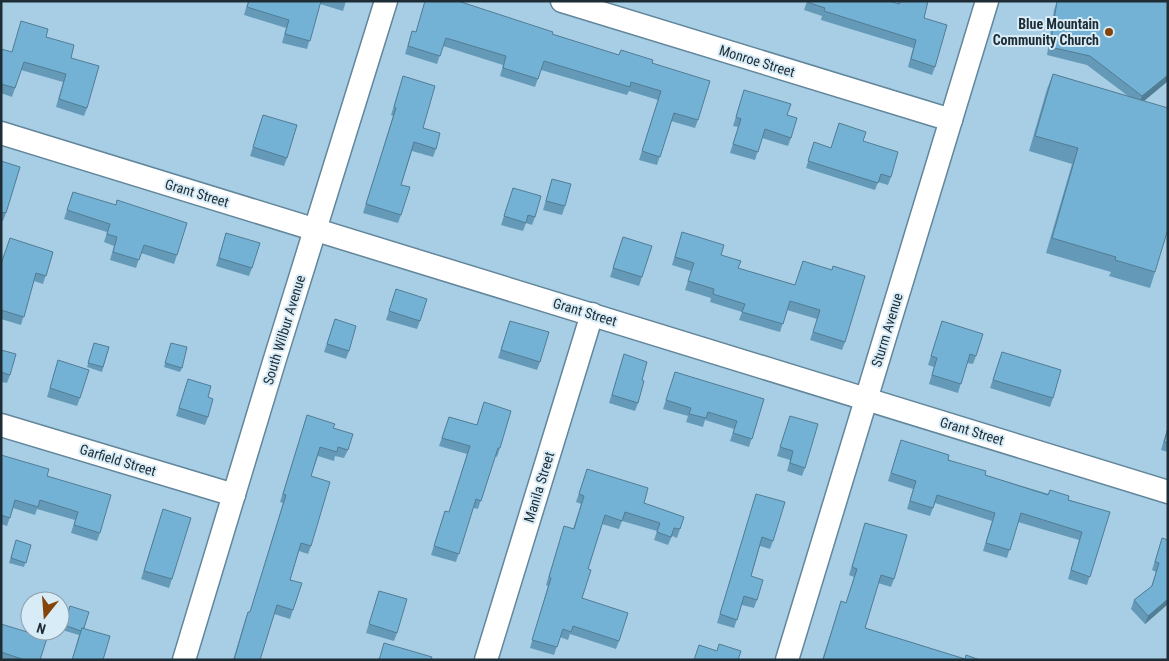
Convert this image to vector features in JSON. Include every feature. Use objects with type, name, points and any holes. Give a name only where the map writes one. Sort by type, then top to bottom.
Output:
[{"type":"street","name":"South Wilbur Avenue","points":[[184,660],[386,1]]},
{"type":"street","name":"Monroe Street","points":[[562,1],[951,120]]},
{"type":"street","name":"Sturm Avenue","points":[[787,660],[987,1]]},
{"type":"street","name":"Grant Street","points":[[1,133],[1168,492]]},
{"type":"street","name":"Manila Street","points":[[486,660],[592,314]]},
{"type":"street","name":"Garfield Street","points":[[1,425],[234,495]]},
{"type":"building","points":[[249,1],[321,1],[310,41],[285,34],[289,20],[247,7]]},
{"type":"building","points":[[425,1],[458,1],[553,32],[552,34],[619,55],[621,50],[653,60],[652,63],[710,81],[698,120],[674,113],[660,157],[642,151],[661,91],[631,82],[630,87],[544,61],[538,79],[503,68],[506,56],[446,38],[440,56],[408,46],[412,31],[416,32]]},
{"type":"building","points":[[808,1],[889,1],[899,4],[900,1],[928,1],[924,18],[947,25],[935,67],[911,59],[916,40],[824,11],[825,8]]},
{"type":"building","name":"Blue Mountain Community Church","points":[[1057,1],[1168,1],[1168,75],[1142,96],[1090,56],[1050,47]]},
{"type":"building","points":[[21,21],[48,29],[46,37],[74,45],[71,58],[99,66],[87,108],[59,99],[66,74],[24,62],[15,88],[1,84],[1,49],[12,52]]},
{"type":"building","points":[[1053,74],[1168,108],[1168,229],[1155,272],[1115,260],[1116,257],[1052,238],[1078,148],[1035,136]]},
{"type":"building","points":[[403,76],[435,86],[423,128],[440,133],[436,149],[414,142],[401,185],[410,187],[401,215],[366,204],[396,108],[394,107]]},
{"type":"building","points":[[744,90],[791,104],[787,115],[797,118],[791,138],[765,129],[758,152],[733,144],[741,119],[736,117]]},
{"type":"building","points":[[263,115],[297,125],[287,158],[253,147]]},
{"type":"building","points":[[839,123],[866,132],[863,141],[898,152],[891,177],[881,174],[878,183],[808,161],[814,142],[831,148]]},
{"type":"building","points":[[1,161],[20,167],[6,213],[1,212]]},
{"type":"building","points":[[552,179],[571,184],[565,206],[546,201]]},
{"type":"building","points":[[513,188],[541,196],[535,217],[528,215],[526,223],[504,216]]},
{"type":"building","points":[[73,192],[116,205],[117,200],[187,223],[177,255],[144,245],[139,260],[113,252],[117,237],[107,234],[110,224],[67,210]]},
{"type":"building","points":[[682,232],[724,245],[721,255],[741,261],[738,268],[795,285],[803,261],[832,270],[833,266],[865,276],[845,342],[813,332],[820,310],[790,301],[783,324],[742,312],[745,304],[713,294],[714,289],[688,281],[694,263],[675,257]]},
{"type":"building","points":[[226,233],[260,243],[252,268],[219,258]]},
{"type":"building","points":[[623,237],[652,246],[642,277],[613,268]]},
{"type":"building","points":[[10,238],[53,252],[46,276],[36,273],[24,317],[1,310],[1,264]]},
{"type":"building","points":[[396,289],[427,299],[420,321],[389,311]]},
{"type":"building","points":[[335,319],[356,326],[349,351],[327,344]]},
{"type":"building","points":[[510,321],[549,332],[540,362],[501,350]]},
{"type":"building","points":[[942,321],[983,334],[976,356],[970,354],[961,384],[932,375],[937,358],[931,356]]},
{"type":"building","points":[[94,343],[109,347],[103,367],[88,363]]},
{"type":"building","points":[[171,343],[187,347],[182,368],[165,363]]},
{"type":"building","points":[[1,350],[16,354],[10,375],[1,372]]},
{"type":"building","points":[[1002,352],[1061,370],[1053,398],[993,380]]},
{"type":"building","points":[[624,354],[647,362],[638,403],[612,395]]},
{"type":"building","points":[[58,360],[89,370],[80,398],[50,388]]},
{"type":"building","points":[[675,372],[764,399],[752,439],[733,433],[737,421],[708,412],[706,418],[689,414],[691,408],[666,400]]},
{"type":"building","points":[[188,379],[211,386],[208,397],[213,399],[208,417],[179,408]]},
{"type":"building","points":[[484,402],[511,411],[481,501],[476,499],[459,554],[434,546],[445,511],[449,512],[470,446],[442,438],[449,417],[477,425]]},
{"type":"building","points":[[307,415],[335,424],[333,428],[353,434],[348,450],[338,447],[337,452],[320,447],[311,476],[330,482],[311,546],[301,543],[290,580],[302,583],[293,610],[277,605],[260,660],[234,660],[286,495],[283,494]]},
{"type":"building","points":[[790,416],[818,424],[805,468],[790,463],[793,451],[780,447]]},
{"type":"building","points":[[1168,428],[1168,443],[1164,442]]},
{"type":"building","points":[[901,440],[949,455],[948,460],[986,471],[985,475],[1048,495],[1050,490],[1069,496],[1068,500],[1110,512],[1090,577],[1071,570],[1082,532],[1021,513],[1010,550],[986,543],[995,513],[937,495],[933,508],[910,501],[916,481],[891,473]]},
{"type":"building","points":[[1,455],[49,469],[47,476],[111,495],[100,533],[74,525],[78,512],[40,500],[38,507],[15,500],[10,518],[1,515]]},
{"type":"building","points":[[587,469],[648,488],[644,503],[684,517],[680,529],[674,528],[671,537],[657,532],[660,523],[625,512],[622,521],[605,515],[588,569],[591,570],[582,598],[628,613],[619,641],[573,626],[571,632],[563,629],[557,647],[532,640],[551,578],[549,577],[564,526],[574,529],[584,496],[579,494]]},
{"type":"building","points":[[756,494],[785,502],[773,541],[762,537],[751,576],[763,580],[757,600],[744,596],[737,620],[720,614]]},
{"type":"building","points":[[163,509],[191,518],[172,579],[144,571]]},
{"type":"building","points":[[865,523],[907,535],[894,579],[881,575],[865,628],[965,659],[966,655],[980,660],[823,660],[841,601],[846,603],[857,569],[852,567]]},
{"type":"building","points":[[1162,538],[1168,540],[1168,599],[1148,616],[1134,600],[1152,586],[1159,563],[1155,562]]},
{"type":"building","points":[[16,540],[31,545],[26,563],[11,558]]},
{"type":"building","points":[[379,591],[407,599],[397,633],[369,624]]},
{"type":"building","points":[[70,606],[89,612],[84,628],[81,631],[70,627]]},
{"type":"building","points":[[1,624],[20,630],[20,641],[46,641],[40,660],[25,660],[1,652]]},
{"type":"building","points":[[82,628],[110,636],[103,660],[72,660]]},
{"type":"building","points":[[384,643],[432,657],[431,660],[379,660]]},
{"type":"building","points":[[719,644],[741,651],[738,660],[694,660],[699,645],[717,651]]},
{"type":"place","name":"Blue Mountain Community Church","points":[[1109,32]]}]
